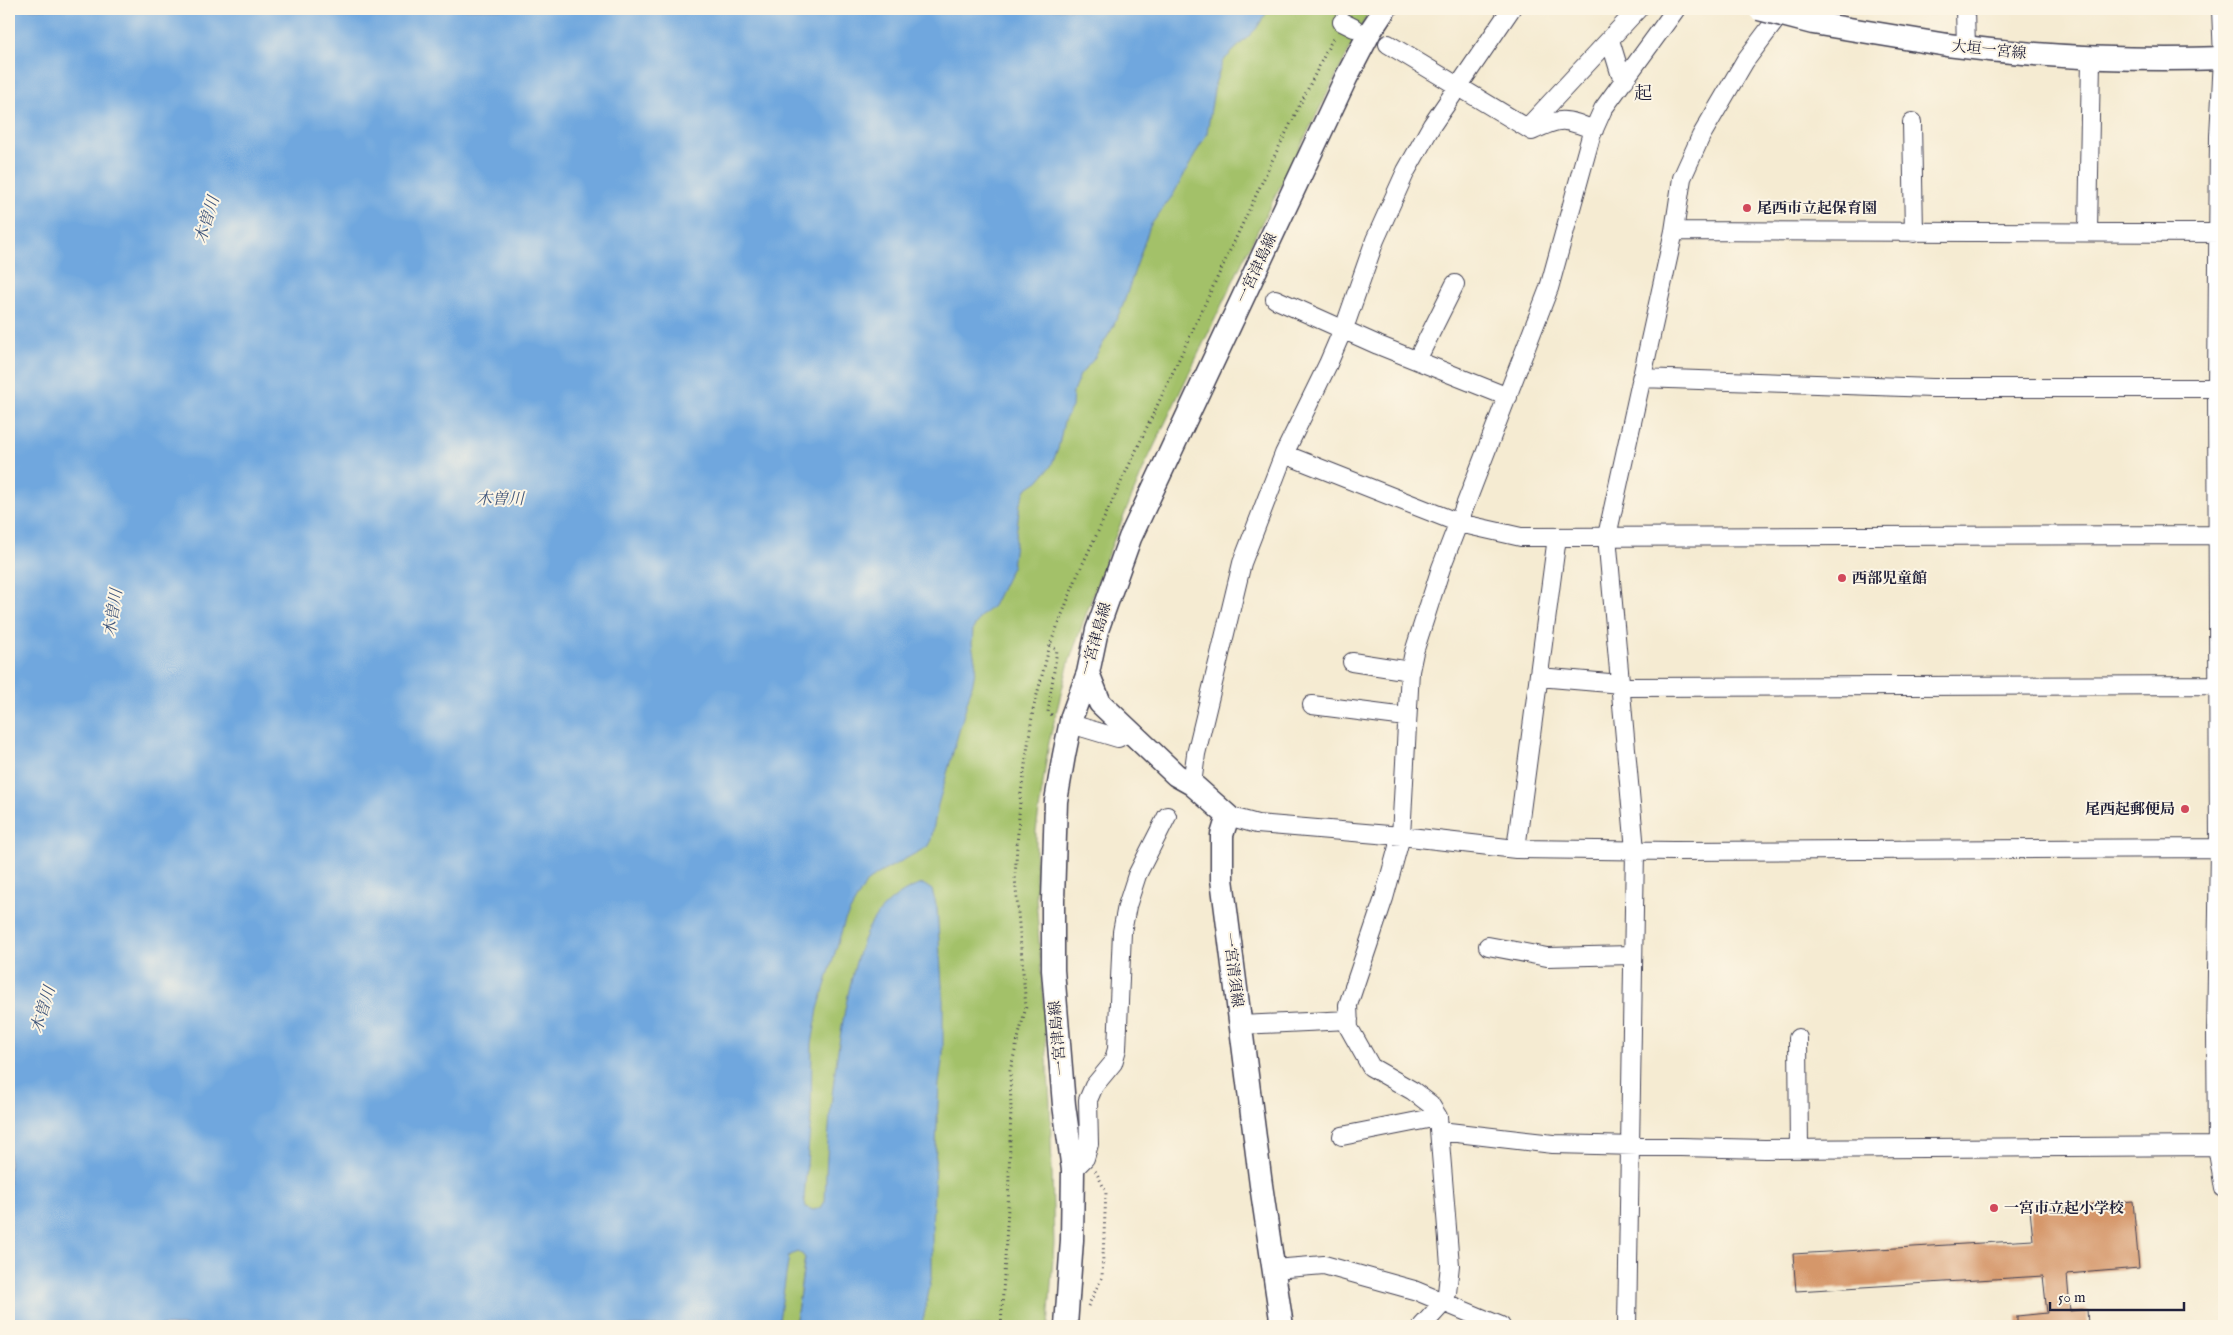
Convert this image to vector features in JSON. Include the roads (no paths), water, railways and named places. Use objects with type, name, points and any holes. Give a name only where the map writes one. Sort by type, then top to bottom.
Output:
[{"type":"main road","name":"一宮津島線","points":[[1066,1326],[1079,1164],[1064,1105],[1053,970],[1053,900],[1056,801],[1072,716],[1088,673],[1097,630],[1130,538],[1346,78],[1371,30],[1385,9]]},
{"type":"main road","name":"大垣一宮線","points":[[1759,9],[1813,23],[1957,47],[2091,59],[2224,58]]},
{"type":"main road","points":[[1088,673],[1100,703],[1176,775],[1192,784],[1228,816]]},
{"type":"main road","name":"一宮清須線","points":[[1228,816],[1222,835],[1222,879],[1261,1185],[1282,1326]]},
{"type":"street","points":[[1192,784],[1200,736],[1242,562],[1284,454],[1344,328],[1375,240],[1390,205],[1432,125],[1457,85],[1511,9]]},
{"type":"street","points":[[1527,128],[1638,9]]},
{"type":"street","points":[[1422,1326],[1444,1302],[1447,1293],[1450,1265],[1439,1124],[1430,1104],[1413,1091],[1371,1067],[1348,1028],[1348,1005],[1384,898],[1401,836],[1410,671],[1423,622],[1549,288],[1594,130],[1603,109],[1676,9]]},
{"type":"street","points":[[1627,1326],[1632,1145],[1632,956],[1636,850],[1607,536],[1674,231],[1682,178],[1701,136],[1745,61],[1784,9]]},
{"type":"street","points":[[1957,47],[1965,9]]},
{"type":"street","points":[[2222,9],[2224,58],[2219,136],[2222,233],[2217,388],[2221,535],[2219,685],[2222,848],[2220,1146],[2224,1189]]},
{"type":"street","points":[[1610,40],[1620,73],[1625,80]]},
{"type":"street","points":[[1388,44],[1532,131],[1549,123],[1564,119],[1594,130]]},
{"type":"street","points":[[2088,232],[2091,59]]},
{"type":"street","points":[[1912,122],[1914,232]]},
{"type":"street","points":[[1674,231],[2222,233]]},
{"type":"street","points":[[1417,360],[1455,284]]},
{"type":"street","points":[[1275,299],[1508,397]]},
{"type":"street","points":[[1641,378],[1933,388],[2217,388]]},
{"type":"street","points":[[1284,454],[1459,523],[1521,537],[2221,535]]},
{"type":"street","points":[[1516,849],[1558,537]]},
{"type":"street","points":[[1352,662],[1410,671]]},
{"type":"street","points":[[1539,677],[1621,686],[2219,685]]},
{"type":"street","points":[[1312,705],[1406,718]]},
{"type":"street","points":[[1082,727],[1118,738],[1130,732]]},
{"type":"street","points":[[1079,1164],[1089,1144],[1088,1100],[1094,1086],[1113,1063],[1117,1049],[1122,932],[1127,906],[1137,875],[1166,816]]},
{"type":"street","points":[[1228,816],[1257,824],[1401,836],[1516,849],[2222,848]]},
{"type":"street","points":[[1488,946],[1547,957],[1632,956]]},
{"type":"street","points":[[1240,1025],[1348,1020]]},
{"type":"street","points":[[1798,1038],[1799,1149]]},
{"type":"street","points":[[1342,1136],[1439,1124],[1553,1144],[1799,1149],[2220,1146]]},
{"type":"street","points":[[1274,1269],[1324,1265],[1414,1290],[1501,1326]]},
{"type":"water","name":"木曽川","points":[[9,9],[1269,9],[1256,29],[1223,61],[1215,84],[1207,133],[1173,195],[1150,226],[1123,305],[1112,329],[1093,360],[1080,375],[1073,392],[1072,407],[1064,421],[1058,449],[1051,466],[1038,481],[1026,489],[1020,503],[1012,567],[993,606],[980,617],[973,629],[972,644],[976,666],[973,682],[938,805],[931,840],[927,847],[878,874],[866,883],[845,920],[818,1009],[812,1044],[811,1117],[804,1198],[806,1207],[813,1210],[821,1208],[825,1201],[827,1148],[835,1068],[849,990],[863,941],[877,915],[898,896],[923,884],[932,890],[937,908],[943,1000],[943,1055],[939,1084],[932,1227],[932,1275],[922,1326],[795,1326],[805,1258],[797,1252],[789,1256],[778,1326],[9,1326]]},
{"type":"place","name":"尾西市立起保育園","points":[[1747,208]]},
{"type":"place","name":"西部児童館","points":[[1842,578]]},
{"type":"place","name":"尾西起郵便局","points":[[2185,809]]},
{"type":"place","name":"一宮市立起小学校","points":[[1994,1208]]},
{"type":"district","name":"起","points":[[1643,94]]}]
